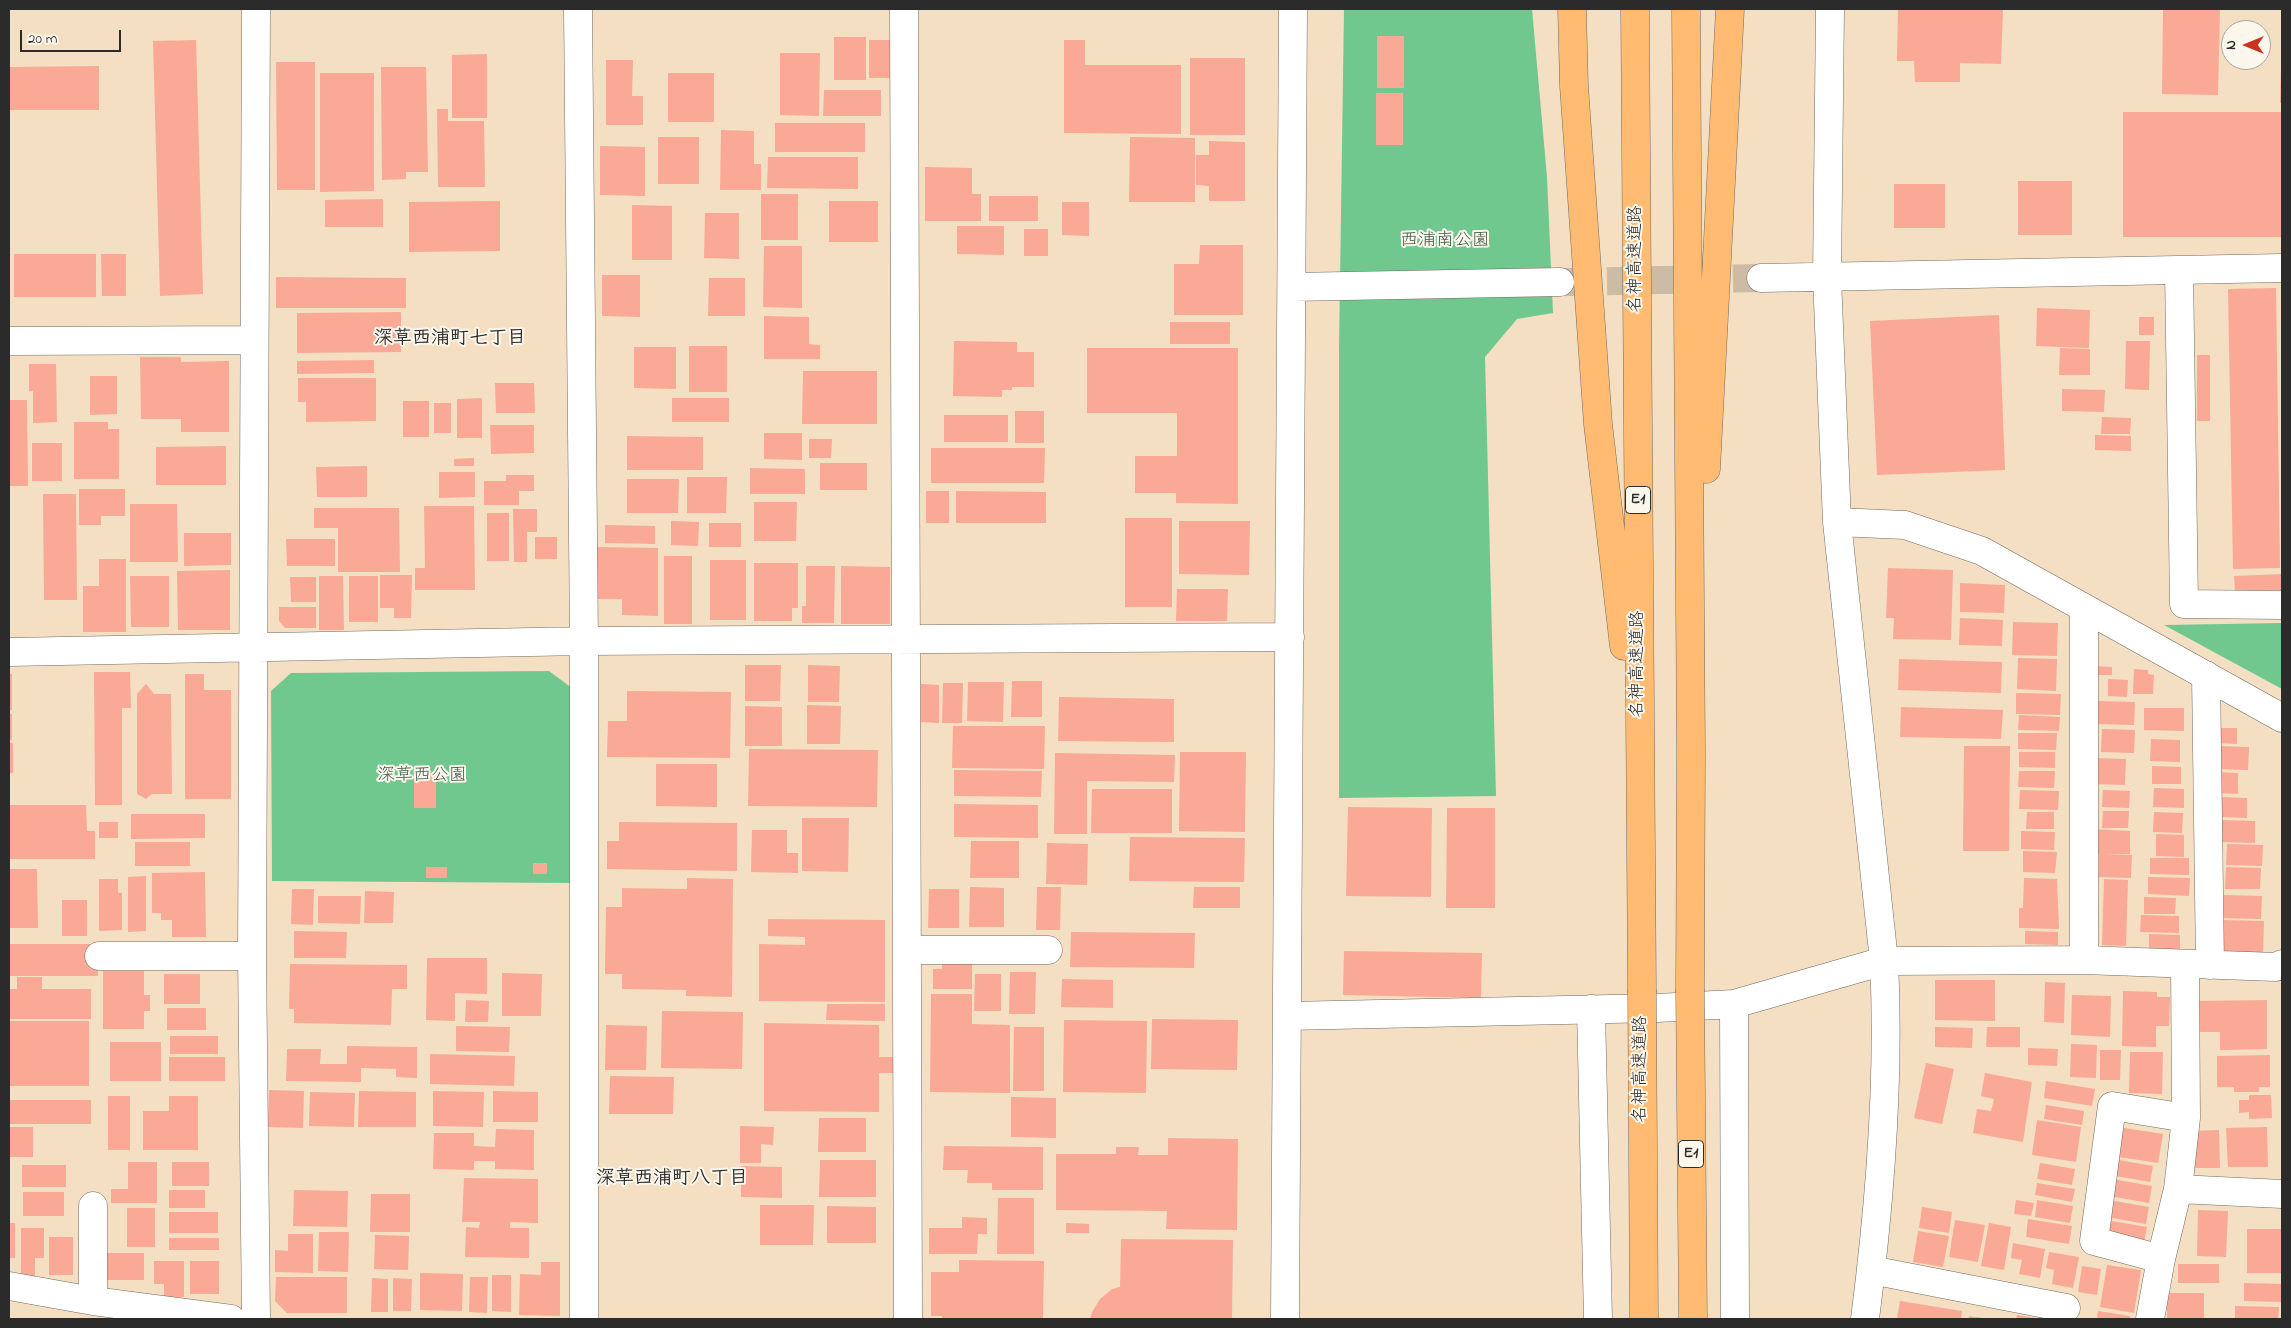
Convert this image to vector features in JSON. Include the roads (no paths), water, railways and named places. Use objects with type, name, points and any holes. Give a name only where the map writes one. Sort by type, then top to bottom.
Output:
[{"type":"highway","points":[[1572,9],[1574,86],[1598,424],[1611,546],[1639,756]]},
{"type":"highway","name":"名神高速道路","points":[[1635,9],[1644,1319]]},
{"type":"highway","name":"E1","points":[[1686,9],[1693,1319]]},
{"type":"highway","points":[[1691,753],[1730,9]]},
{"type":"street","points":[[256,9],[252,956],[256,1319]]},
{"type":"street","points":[[578,9],[584,641],[584,1319]]},
{"type":"street","points":[[904,9],[908,640],[908,1319]]},
{"type":"street","points":[[1285,1319],[1293,9]]},
{"type":"street","points":[[1830,9],[1827,276],[1837,522],[1884,961],[1887,1020],[1885,1078],[1871,1270],[1865,1319]]},
{"type":"street","points":[[1761,278],[2282,268]]},
{"type":"street","points":[[2179,270],[2184,604],[2282,605]]},
{"type":"street","points":[[1292,287],[1560,282]]},
{"type":"street","points":[[9,341],[254,340]]},
{"type":"street","points":[[1837,522],[1905,525],[1982,551],[2282,718]]},
{"type":"street","points":[[2084,608],[2084,960]]},
{"type":"street","points":[[9,652],[584,641],[1290,637]]},
{"type":"street","points":[[2150,1319],[2161,1259],[2178,1190],[2186,1118],[2197,964],[2206,675]]},
{"type":"street","points":[[908,950],[1048,950]]},
{"type":"street","points":[[99,956],[252,956]]},
{"type":"street","points":[[1287,1016],[1734,1004],[1884,961],[2084,960],[2276,967],[2282,964]]},
{"type":"street","points":[[1734,1004],[1735,1319]]},
{"type":"street","points":[[1591,1009],[1598,1319]]},
{"type":"street","points":[[2161,1259],[2094,1241],[2112,1106],[2186,1118]]},
{"type":"street","points":[[2178,1190],[2282,1194]]},
{"type":"street","points":[[93,1206],[93,1301]]},
{"type":"street","points":[[1871,1270],[2066,1308]]},
{"type":"street","points":[[9,1286],[93,1301],[231,1319]]},
{"type":"tunnel","points":[[1565,282],[1761,278]]},
{"type":"district","name":"深草西浦町七丁目","points":[[450,340]]},
{"type":"district","name":"深草西浦町八丁目","points":[[672,1180]]},
{"type":"park label","name":"西浦南公園","points":[[1445,242]]},
{"type":"park label","name":"深草西公園","points":[[422,777]]}]
